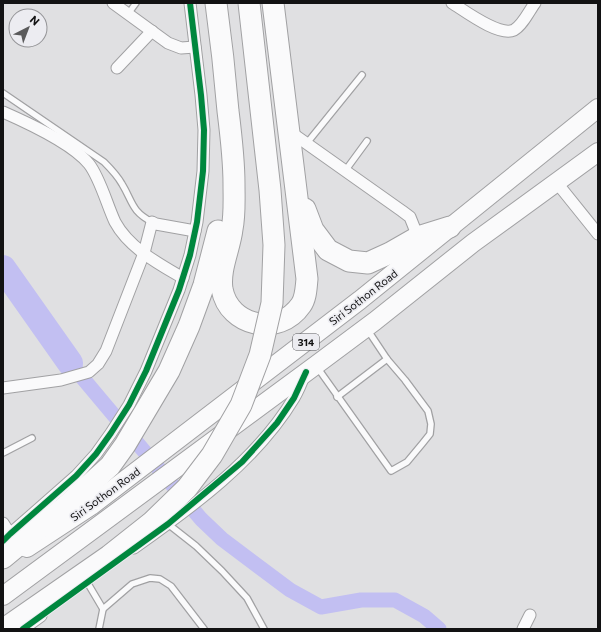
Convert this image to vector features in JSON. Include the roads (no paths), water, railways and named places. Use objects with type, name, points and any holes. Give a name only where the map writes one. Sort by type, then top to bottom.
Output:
[{"type":"highway","points":[[216,3],[232,149],[234,184],[233,228],[222,275],[222,288],[226,301],[234,312],[245,320],[257,324],[270,325],[282,322],[293,314],[301,305],[306,293],[307,279],[273,3]]},
{"type":"highway","points":[[4,629],[109,556],[152,522],[187,488],[212,455],[241,405],[255,370],[260,356],[272,303],[274,244],[270,190],[249,3]]},
{"type":"highway","points":[[3,559],[24,539],[68,505],[110,466],[169,371],[189,326],[204,285],[219,229],[232,149]]},
{"type":"highway","points":[[296,184],[313,230],[328,250],[349,261],[368,263],[390,253],[418,237],[450,227]]},
{"type":"main road","name":"Siri Sothon Road","points":[[3,559],[30,546],[91,506],[360,300],[598,108]]},
{"type":"main road","name":"Siri Sothon Road","points":[[3,596],[311,369],[473,243],[598,152]]},
{"type":"main road","points":[[360,300],[370,324]]},
{"type":"street","points":[[113,3],[168,43],[181,48],[195,47]]},
{"type":"street","points":[[6,538],[76,476],[96,454],[111,433],[129,404],[146,371],[165,327],[183,278],[195,231],[203,171],[204,130],[190,3]]},
{"type":"street","points":[[452,3],[496,30],[508,32],[515,30],[535,3]]},
{"type":"street","points":[[117,68],[152,31]]},
{"type":"street","points":[[3,112],[58,140],[78,153],[89,165],[100,185],[116,223],[129,241],[153,260],[183,278]]},
{"type":"street","points":[[289,131],[410,218],[418,237]]},
{"type":"street","points":[[557,183],[598,234]]},
{"type":"street","points":[[3,388],[77,376],[89,372],[98,364],[106,352],[144,253],[152,222],[195,231]]},
{"type":"street","points":[[23,629],[168,524],[242,462],[277,423],[311,369]]},
{"type":"street","points":[[3,523],[6,538]]},
{"type":"street","points":[[523,629],[530,615]]},
{"type":"lane","points":[[128,14],[136,3]]},
{"type":"lane","points":[[307,144],[362,75]]},
{"type":"lane","points":[[3,93],[104,162],[114,171],[123,184],[130,201],[137,211],[152,222]]},
{"type":"lane","points":[[345,171],[366,141]]},
{"type":"lane","points":[[311,369],[337,397],[391,471],[407,462],[430,434],[432,424],[428,411],[387,359],[370,324]]},
{"type":"lane","points":[[337,397],[387,359]]},
{"type":"lane","points":[[3,453],[32,438]]},
{"type":"lane","points":[[168,524],[196,546],[247,598],[264,629]]},
{"type":"lane","points":[[98,629],[104,609],[132,584],[150,578],[160,579],[172,586],[204,629]]},
{"type":"lane","points":[[87,582],[104,609]]},
{"type":"waterway","points":[[3,268],[70,363]]},
{"type":"waterway","points":[[70,363],[201,519],[222,539],[290,590],[321,607],[361,600],[395,600],[424,616],[439,629]]}]
